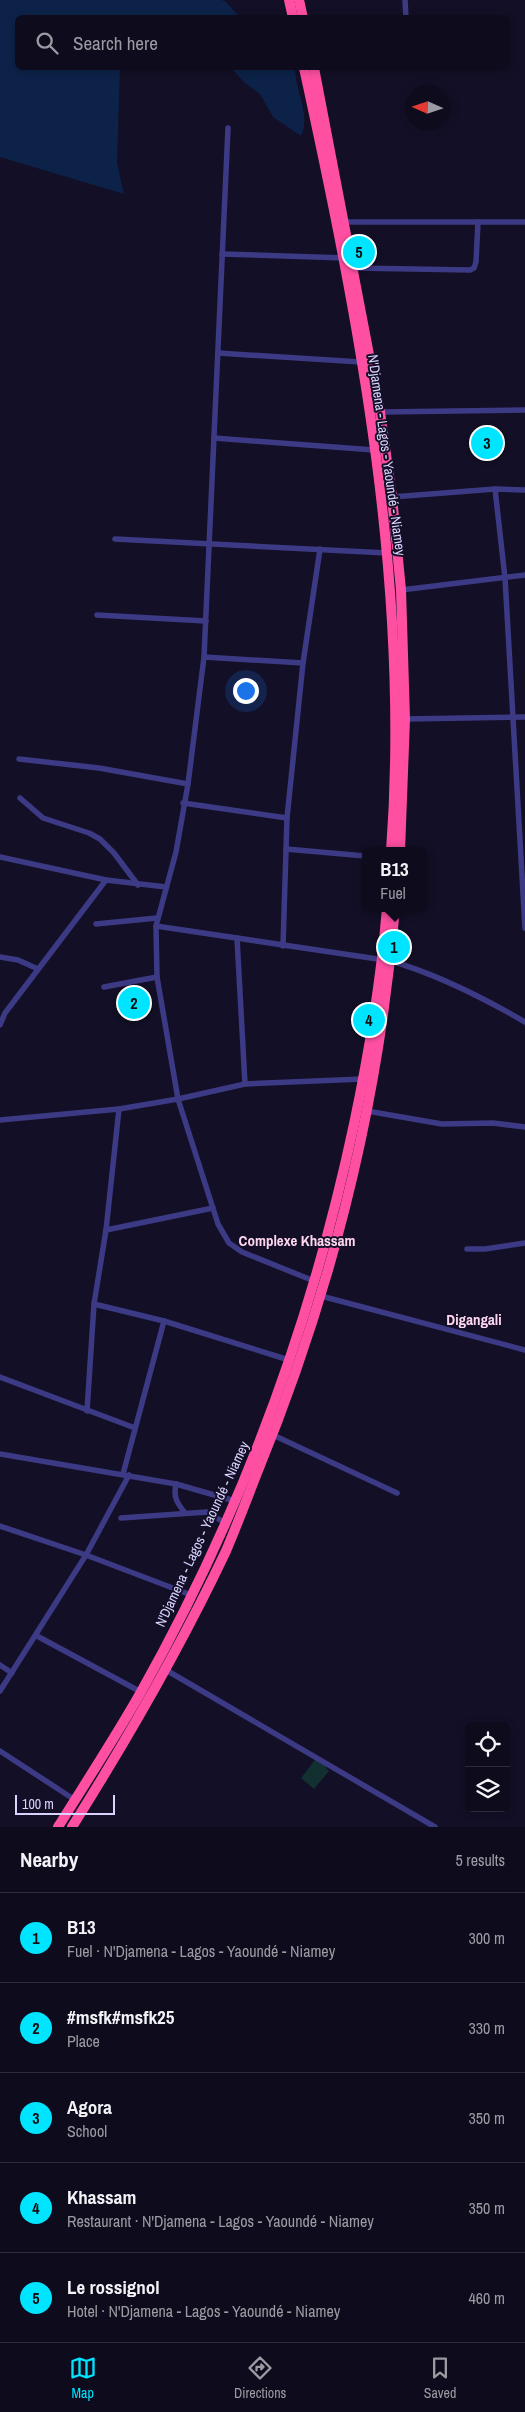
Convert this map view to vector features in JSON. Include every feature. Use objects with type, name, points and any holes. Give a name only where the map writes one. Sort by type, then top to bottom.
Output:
[{"type":"highway","points":[[289,0],[292,15]]},
{"type":"highway","points":[[299,0],[302,15]]},
{"type":"highway","name":"N'Djamena - Lagos - Yaoundé - Niamey","points":[[310,71],[380,412],[392,497],[401,590],[405,718],[400,847]]},
{"type":"highway","name":"N'Djamena - Lagos - Yaoundé - Niamey","points":[[349,261],[388,553],[394,730],[391,847]]},
{"type":"highway","name":"N'Djamena - Lagos - Yaoundé - Niamey","points":[[72,1827],[166,1670],[226,1549],[291,1388],[321,1296],[348,1196],[367,1112],[386,960],[387,912]]},
{"type":"highway","name":"N'Djamena - Lagos - Yaoundé - Niamey","points":[[58,1827],[141,1692],[191,1595],[236,1501],[271,1414],[314,1281],[339,1194],[394,912]]},
{"type":"street","points":[[404,0],[406,15]]},
{"type":"street","points":[[228,128],[204,658],[188,784],[183,803],[176,852],[157,918],[157,977],[178,1100],[218,1224],[229,1243],[242,1252],[314,1281]]},
{"type":"street","points":[[340,222],[525,222]]},
{"type":"street","points":[[222,254],[470,270],[474,268],[476,262],[478,222]]},
{"type":"street","points":[[218,353],[361,362]]},
{"type":"street","points":[[380,412],[525,410]]},
{"type":"street","points":[[214,438],[374,450]]},
{"type":"street","points":[[392,497],[495,489],[525,490]]},
{"type":"street","points":[[495,489],[505,578],[525,928]]},
{"type":"street","points":[[115,539],[388,553]]},
{"type":"street","points":[[283,946],[287,818],[303,663],[320,550]]},
{"type":"street","points":[[401,590],[525,575]]},
{"type":"street","points":[[97,615],[206,622]]},
{"type":"street","points":[[204,658],[303,663]]},
{"type":"street","points":[[405,718],[525,717]]},
{"type":"street","points":[[19,759],[99,768],[188,784]]},
{"type":"street","points":[[20,798],[43,818],[89,833],[100,839],[114,853],[138,885]]},
{"type":"street","points":[[183,803],[287,818]]},
{"type":"street","points":[[518,824],[525,822]]},
{"type":"street","points":[[286,849],[362,856]]},
{"type":"street","points":[[0,857],[106,880],[166,887]]},
{"type":"street","points":[[0,1025],[5,1013],[106,880]]},
{"type":"street","points":[[96,924],[157,918]]},
{"type":"street","points":[[156,926],[386,960],[425,972],[482,997],[525,1022]]},
{"type":"street","points":[[237,938],[246,1084]]},
{"type":"street","points":[[0,957],[18,960],[38,969]]},
{"type":"street","points":[[104,988],[157,977]]},
{"type":"street","points":[[0,1008],[5,1013]]},
{"type":"street","points":[[0,1120],[119,1109],[178,1100],[246,1084],[363,1079]]},
{"type":"street","points":[[87,1411],[94,1304],[106,1230],[119,1109]]},
{"type":"street","points":[[367,1112],[442,1124],[493,1123],[525,1127]]},
{"type":"street","points":[[106,1230],[213,1208]]},
{"type":"street","points":[[466,1249],[485,1249],[525,1243]]},
{"type":"street","points":[[321,1296],[525,1350]]},
{"type":"street","points":[[94,1304],[164,1321],[289,1360]]},
{"type":"street","points":[[0,1691],[86,1555],[126,1475],[135,1428],[164,1321]]},
{"type":"street","points":[[0,1377],[135,1428]]},
{"type":"street","points":[[272,1435],[397,1493]]},
{"type":"street","points":[[0,1454],[176,1484],[236,1501]]},
{"type":"street","points":[[176,1484],[174,1494],[177,1504],[185,1513]]},
{"type":"street","points":[[121,1518],[206,1512],[225,1523]]},
{"type":"street","points":[[0,1526],[86,1555],[191,1595]]},
{"type":"street","points":[[36,1636],[141,1692]]},
{"type":"street","points":[[0,1665],[12,1673]]},
{"type":"street","points":[[166,1670],[435,1827]]},
{"type":"street","points":[[0,1751],[75,1800]]},
{"type":"green space","points":[[318,1756],[329,1765],[326,1768],[329,1771],[314,1789],[301,1778]]},
{"type":"water","points":[[0,0],[221,0],[225,1],[238,15],[15,15],[15,70],[120,70],[117,163],[124,194],[0,157]]},
{"type":"water","points":[[233,70],[295,70],[304,120],[301,136],[273,117],[260,94],[245,83]]},
{"type":"place","name":"Le rossignol","points":[[359,252]]},
{"type":"place","name":"Agora","points":[[487,443]]},
{"type":"place","name":"B13","points":[[394,947]]},
{"type":"place","name":"#msfk#msfk25","points":[[134,1003]]},
{"type":"place","name":"Khassam","points":[[369,1020]]},
{"type":"district","name":"Complexe Khassam","points":[[297,1240]]},
{"type":"district","name":"Digangali","points":[[474,1319]]}]
